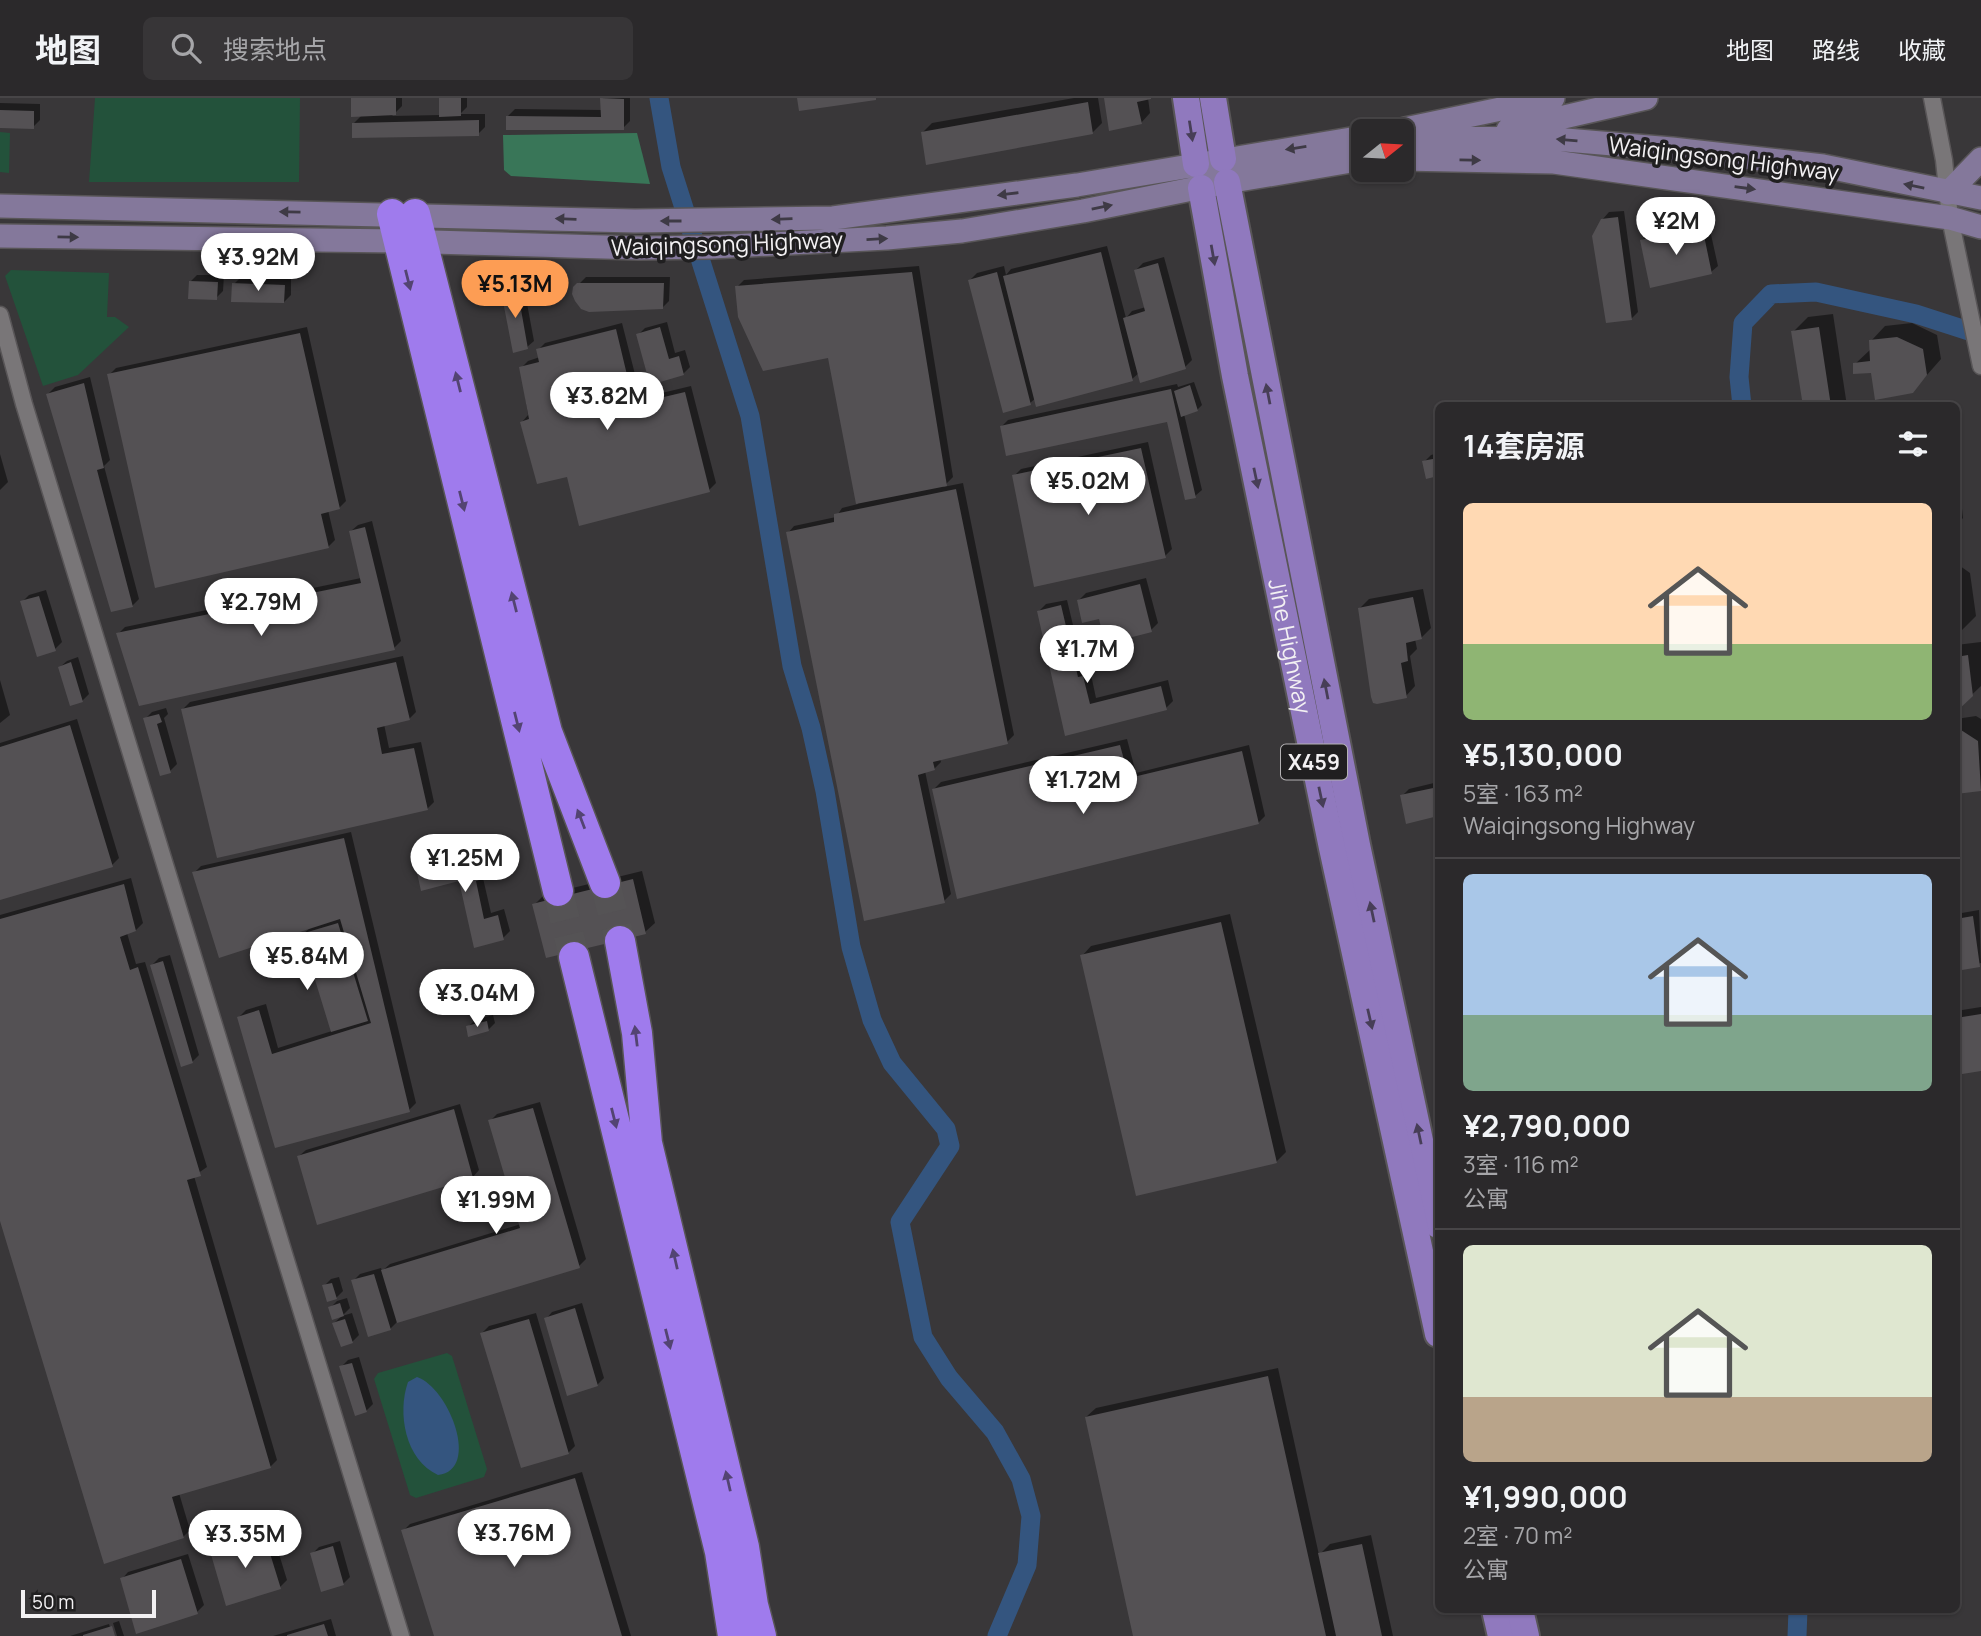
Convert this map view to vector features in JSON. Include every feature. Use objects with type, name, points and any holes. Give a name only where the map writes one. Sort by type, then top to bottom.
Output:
[{"type":"highway","points":[[407,228],[547,732],[605,883]]},
{"type":"highway","points":[[407,228],[558,891]]},
{"type":"highway","points":[[620,941],[636,1033],[648,1143],[732,1549],[737,1598],[746,1636]]},
{"type":"highway","points":[[574,957],[732,1549],[753,1605],[761,1636]]},
{"type":"highway","points":[[732,1549],[733,1636]]},
{"type":"highway","points":[[732,1549],[776,1636]]},
{"type":"main road","name":"Jihe Highway","points":[[1186,98],[1235,376],[1332,848],[1435,1320]]},
{"type":"main road","name":"Jihe Highway","points":[[1213,98],[1354,831],[1435,1211]]},
{"type":"main road","points":[[1414,126],[1553,98]]},
{"type":"main road","name":"Waiqingsong Highway","points":[[1414,149],[1646,98]]},
{"type":"main road","name":"Waiqingsong Highway","points":[[1414,138],[1554,139],[1672,149],[1823,166],[1948,194],[1978,195]]},
{"type":"main road","name":"Waiqingsong Highway","points":[[0,206],[407,228],[639,248],[710,247],[887,238],[962,231],[1083,211],[1199,176],[1351,145]]},
{"type":"main road","name":"Waiqingsong Highway","points":[[1414,159],[1554,162],[1950,218],[1981,227]]},
{"type":"main road","points":[[1948,194],[1981,159]]},
{"type":"main road","name":"Waiqingsong Highway","points":[[0,236],[833,218],[1077,185],[1199,176]]},
{"type":"main road","points":[[1950,218],[1978,195]]},
{"type":"main road","points":[[1496,1613],[1501,1636]]},
{"type":"main road","points":[[1521,1613],[1526,1636]]},
{"type":"street","points":[[1932,98],[1950,218],[1981,366]]},
{"type":"street","points":[[0,315],[24,404],[401,1636]]},
{"type":"green space","points":[[95,98],[300,98],[299,182],[89,182]]},
{"type":"green space","points":[[0,132],[10,133],[9,173],[0,172]]},
{"type":"green space","points":[[637,133],[650,184],[511,176],[504,170],[503,135]]},
{"type":"green space","points":[[11,270],[109,273],[107,317],[115,317],[129,327],[78,375],[43,386],[5,276]]},
{"type":"green space","points":[[447,1353],[452,1356],[487,1469],[484,1477],[416,1498],[410,1495],[374,1379],[378,1373]]},
{"type":"water","points":[[417,1377],[429,1384],[440,1396],[456,1428],[459,1445],[457,1459],[451,1470],[438,1475],[418,1458],[406,1434],[403,1408],[405,1394],[408,1382]]},
{"type":"building","points":[[351,98],[396,98],[396,115],[351,117]]},
{"type":"building","points":[[439,98],[461,98],[461,116],[439,117]]},
{"type":"building","points":[[600,98],[624,99],[624,130],[506,130],[506,116],[601,117]]},
{"type":"building","points":[[797,98],[876,98],[876,100],[799,111]]},
{"type":"building","points":[[1104,98],[1151,99],[1137,102],[1142,124],[1109,131]]},
{"type":"building","points":[[1088,102],[1093,134],[926,165],[921,132]]},
{"type":"building","points":[[0,110],[34,111],[34,129],[0,128]]},
{"type":"building","points":[[479,120],[479,136],[352,138],[352,123]]},
{"type":"building","points":[[1618,217],[1632,320],[1606,323],[1592,236],[1601,219]]},
{"type":"building","points":[[1702,226],[1712,274],[1650,288],[1640,240]]},
{"type":"building","points":[[1101,252],[1133,381],[1036,407],[1003,276]]},
{"type":"building","points":[[1158,263],[1186,369],[1140,383],[1123,318],[1145,311],[1134,270]]},
{"type":"building","points":[[912,272],[947,486],[856,504],[828,358],[763,371],[738,317],[735,286]]},
{"type":"building","points":[[997,272],[1031,405],[1003,413],[968,280]]},
{"type":"building","points":[[189,281],[218,282],[217,300],[188,299]]},
{"type":"building","points":[[232,283],[285,285],[284,303],[231,302]]},
{"type":"building","points":[[577,283],[664,283],[663,309],[589,312],[581,309],[572,294]]},
{"type":"building","points":[[517,287],[528,349],[513,353],[501,291]]},
{"type":"building","points":[[660,327],[669,359],[679,356],[684,375],[650,385],[636,334]]},
{"type":"building","points":[[1819,327],[1830,402],[1802,402],[1791,331]]},
{"type":"building","points":[[616,329],[634,404],[685,392],[710,492],[579,526],[567,477],[537,484],[520,422],[529,419],[519,367],[539,362],[536,349]]},
{"type":"building","points":[[300,333],[340,509],[321,514],[329,548],[155,588],[107,374]]},
{"type":"building","points":[[1897,337],[1923,349],[1927,375],[1913,393],[1875,400],[1871,373],[1853,374],[1853,363],[1870,361],[1869,340]]},
{"type":"building","points":[[84,383],[104,468],[97,470],[133,607],[111,612],[46,394]]},
{"type":"building","points":[[1190,385],[1198,411],[1181,417],[1174,391]]},
{"type":"building","points":[[1171,389],[1196,498],[1185,500],[1167,422],[1006,456],[1000,426]]},
{"type":"building","points":[[1141,448],[1166,558],[1034,587],[1012,475]]},
{"type":"building","points":[[1435,459],[1435,477],[1426,479],[1422,461]]},
{"type":"building","points":[[956,489],[1008,744],[933,762],[935,770],[918,775],[945,903],[864,921],[786,532],[834,522],[834,514]]},
{"type":"building","points":[[365,527],[395,650],[139,706],[116,633],[361,583],[349,531]]},
{"type":"building","points":[[1140,584],[1152,632],[1105,644],[1099,619],[1082,623],[1077,600]]},
{"type":"building","points":[[39,596],[56,651],[37,657],[20,601]]},
{"type":"building","points":[[1413,597],[1422,639],[1406,643],[1408,661],[1401,663],[1407,698],[1373,703],[1358,608]]},
{"type":"building","points":[[1061,605],[1078,677],[1083,676],[1090,704],[1161,686],[1167,710],[1065,736],[1037,611]]},
{"type":"building","points":[[1968,655],[1973,696],[1960,708],[1960,656]]},
{"type":"building","points":[[71,662],[83,702],[70,706],[58,667]]},
{"type":"building","points":[[396,662],[410,720],[377,728],[382,754],[414,748],[428,810],[217,858],[181,709]]},
{"type":"building","points":[[159,714],[162,722],[157,724],[171,773],[160,776],[143,718]]},
{"type":"building","points":[[70,725],[113,867],[0,900],[0,747]]},
{"type":"building","points":[[1960,730],[1978,741],[1981,791],[1960,794]]},
{"type":"building","points":[[1120,745],[1129,778],[1242,751],[1259,824],[957,899],[932,789]]},
{"type":"building","points":[[1435,788],[1435,817],[1406,824],[1400,795]]},
{"type":"building","points":[[344,838],[410,1112],[275,1148],[237,1017],[259,1010],[272,1054],[371,1023],[340,919],[219,958],[192,872]]},
{"type":"building","points":[[478,853],[485,878],[476,881],[484,919],[498,915],[504,940],[474,948],[459,881],[421,891],[416,868]]},
{"type":"building","points":[[633,879],[646,934],[546,958],[532,904]]},
{"type":"building","points":[[124,884],[136,931],[120,937],[130,970],[138,967],[201,1176],[187,1180],[271,1468],[172,1497],[184,1538],[104,1564],[0,1221],[0,919]]},
{"type":"building","points":[[1973,916],[1980,967],[1960,970],[1960,918]]},
{"type":"building","points":[[1221,922],[1277,1163],[1136,1196],[1080,955]]},
{"type":"building","points":[[338,923],[368,1021],[331,1032],[301,934]]},
{"type":"building","points":[[163,961],[193,1063],[181,1067],[150,965]]},
{"type":"building","points":[[1981,1014],[1981,1071],[1960,1074],[1960,1017]]},
{"type":"building","points":[[487,1021],[489,1031],[468,1037],[466,1026]]},
{"type":"building","points":[[533,1108],[580,1268],[397,1323],[381,1270],[520,1228],[488,1120]]},
{"type":"building","points":[[454,1109],[473,1178],[317,1225],[297,1156]]},
{"type":"building","points":[[374,1274],[391,1330],[368,1337],[351,1280]]},
{"type":"building","points":[[332,1283],[337,1299],[327,1302],[322,1285]]},
{"type":"building","points":[[340,1303],[344,1316],[332,1320],[328,1307]]},
{"type":"building","points":[[575,1308],[598,1386],[567,1396],[544,1318]]},
{"type":"building","points":[[345,1319],[353,1343],[341,1347],[332,1323]]},
{"type":"building","points":[[529,1319],[569,1454],[521,1468],[480,1333]]},
{"type":"building","points":[[352,1363],[367,1412],[355,1416],[339,1366]]},
{"type":"building","points":[[1268,1376],[1326,1636],[1133,1636],[1085,1417]]},
{"type":"building","points":[[575,1478],[622,1636],[434,1636],[401,1530]]},
{"type":"building","points":[[264,1534],[281,1589],[226,1606],[210,1551]]},
{"type":"building","points":[[1362,1544],[1382,1636],[1336,1636],[1318,1553]]},
{"type":"building","points":[[333,1546],[344,1585],[321,1592],[310,1553]]},
{"type":"building","points":[[181,1559],[198,1614],[136,1634],[120,1578]]},
{"type":"building","points":[[324,1624],[328,1636],[287,1636],[287,1635]]},
{"type":"building","points":[[112,1626],[115,1636],[83,1636],[83,1635]]},
{"type":"waterway","points":[[659,98],[671,167],[750,416],[792,666],[811,728],[825,791],[851,947],[872,1020],[892,1063],[946,1129],[950,1146],[900,1222],[923,1337],[949,1378],[995,1432],[1021,1479],[1031,1516],[1027,1565],[997,1636]]},
{"type":"waterway","points":[[1742,402],[1739,377],[1743,323],[1771,294],[1816,292],[1916,314],[1981,335]]},
{"type":"waterway","points":[[1797,1636],[1798,1613]]},
{"type":"tunnel","points":[[605,883],[620,941]]},
{"type":"tunnel","points":[[558,891],[574,957]]}]
